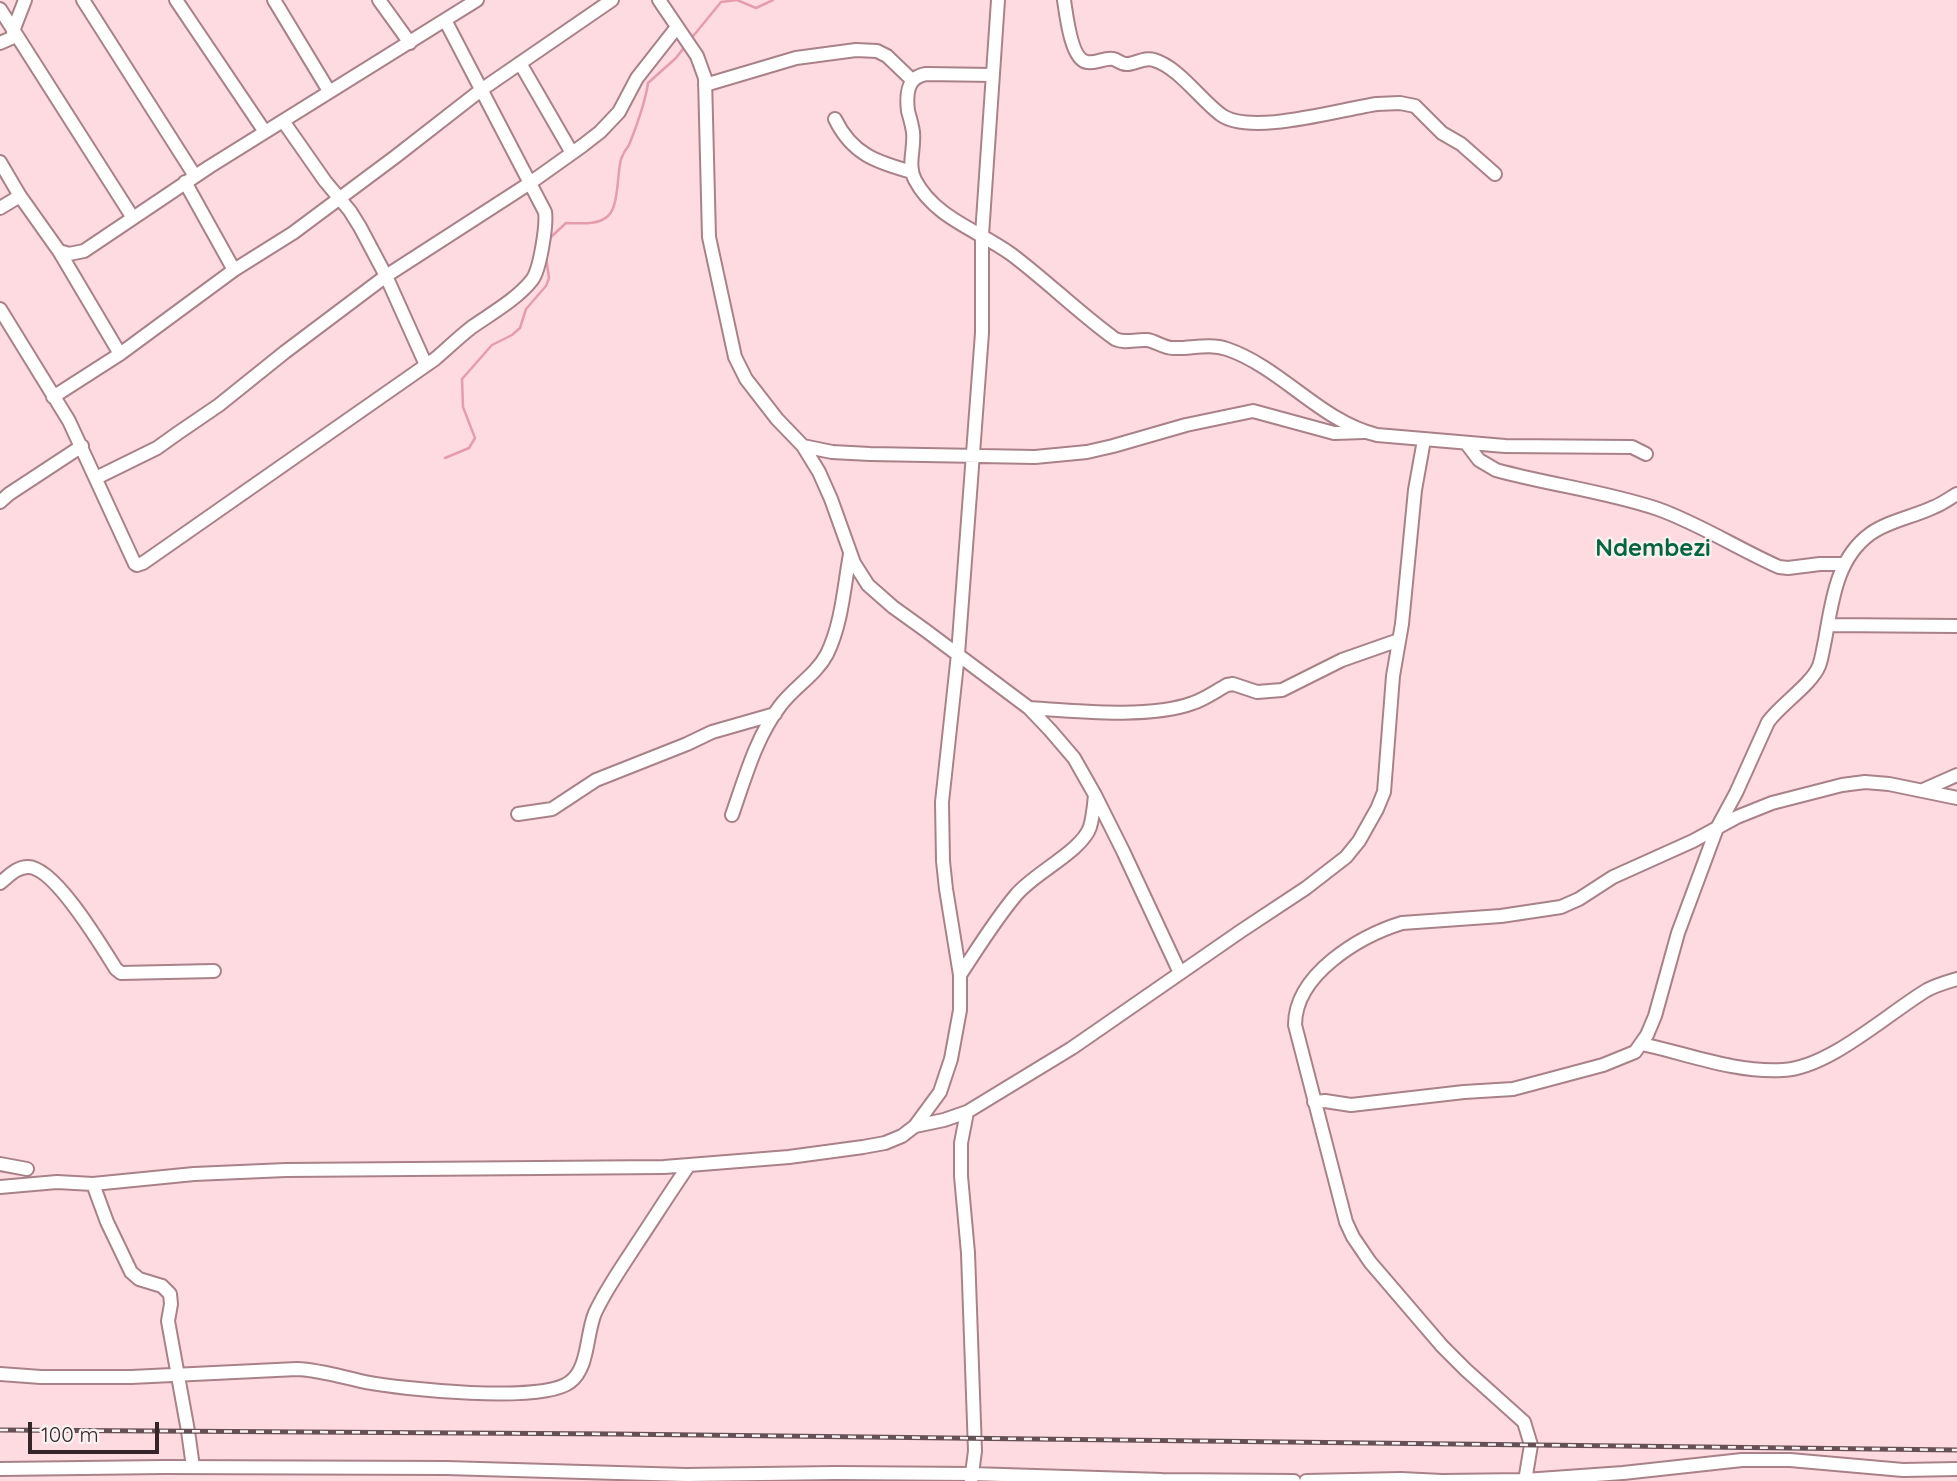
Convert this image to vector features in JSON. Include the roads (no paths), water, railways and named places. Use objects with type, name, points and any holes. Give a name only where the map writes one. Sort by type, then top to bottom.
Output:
[{"type":"street","points":[[0,43],[15,33],[25,0]]},
{"type":"street","points":[[83,0],[190,179],[234,270]]},
{"type":"street","points":[[176,0],[265,132]]},
{"type":"street","points":[[274,0],[329,91]]},
{"type":"street","points":[[379,0],[410,43]]},
{"type":"street","points":[[59,251],[69,254],[84,251],[190,179],[477,0]]},
{"type":"street","points":[[53,397],[120,354],[234,270],[293,233],[481,90],[612,0]]},
{"type":"street","points":[[659,0],[699,60],[705,85],[709,237],[735,357],[746,379],[777,419],[803,446],[827,489],[859,572],[876,594],[1029,708],[1073,758],[1095,795],[1180,973]]},
{"type":"street","points":[[0,1186],[57,1182],[93,1184],[251,1171],[689,1165],[789,1157],[863,1147],[885,1143],[902,1136],[915,1126],[940,1092],[951,1059],[960,1010],[961,975],[943,861],[942,802],[957,653],[982,333],[982,235],[998,0]]},
{"type":"street","points":[[1064,0],[1071,36],[1077,55],[1083,61],[1088,63],[1113,59],[1127,64],[1154,60],[1177,75],[1221,115],[1239,121],[1267,124],[1377,104],[1410,104],[1421,110],[1442,133],[1461,144],[1495,174]]},
{"type":"street","points":[[0,9],[133,218]]},
{"type":"street","points":[[0,309],[69,421],[135,564],[141,565],[426,365],[510,300],[529,284],[535,275],[540,263],[546,216],[445,20]]},
{"type":"street","points":[[96,478],[147,453],[219,405],[386,276],[530,183],[600,132],[620,112],[638,78],[677,27]]},
{"type":"street","points":[[705,85],[796,58],[856,50],[877,51],[887,56],[912,80]]},
{"type":"street","points":[[520,63],[572,153]]},
{"type":"street","points":[[993,75],[926,74],[912,80],[907,94],[913,133],[912,172],[917,184],[935,206],[1030,269],[1115,339],[1126,342],[1147,340],[1172,348],[1227,349],[1268,371],[1324,409],[1365,432]]},
{"type":"street","points":[[835,119],[845,138],[858,150],[878,162],[912,172]]},
{"type":"street","points":[[283,121],[360,228],[386,276],[426,365]]},
{"type":"street","points":[[0,162],[20,196],[59,251],[120,354]]},
{"type":"street","points":[[0,208],[20,196]]},
{"type":"street","points":[[803,446],[832,452],[870,454],[1035,457],[1087,452],[1195,422],[1252,411],[1334,433],[1365,432],[1505,446],[1632,447],[1646,454]]},
{"type":"street","points":[[915,1126],[967,1112],[1072,1048],[1306,888],[1346,857],[1359,841],[1384,792],[1391,695],[1415,490],[1424,440]]},
{"type":"street","points":[[1466,443],[1479,460],[1496,470],[1581,488],[1658,510],[1715,534],[1779,568],[1843,564]]},
{"type":"street","points":[[3,494],[82,446]]},
{"type":"street","points":[[1314,1102],[1351,1105],[1451,1093],[1513,1089],[1603,1065],[1635,1052],[1642,1044],[1655,1016],[1678,933],[1717,828],[1768,722],[1816,671],[1821,662],[1843,564],[1870,534],[1891,523],[1935,507],[1957,494]]},
{"type":"street","points":[[732,815],[752,759],[775,714],[792,692],[820,666],[835,637],[850,552]]},
{"type":"street","points":[[1828,625],[1957,626]]},
{"type":"street","points":[[1029,708],[1092,712],[1164,710],[1192,704],[1227,685],[1233,684],[1257,692],[1282,690],[1342,660],[1399,640]]},
{"type":"street","points":[[519,814],[552,809],[605,776],[712,732],[775,714]]},
{"type":"street","points":[[1923,790],[1957,775]]},
{"type":"street","points":[[1525,1480],[1531,1445],[1524,1422],[1442,1346],[1405,1305],[1353,1237],[1340,1203],[1300,1051],[1295,1017],[1296,1009],[1308,986],[1339,954],[1372,935],[1402,923],[1501,916],[1561,907],[1613,877],[1772,803],[1849,783],[1866,782],[1957,798]]},
{"type":"street","points":[[961,975],[1016,895],[1027,883],[1083,840],[1090,828],[1095,795]]},
{"type":"street","points":[[0,883],[14,871],[27,867],[46,875],[81,915],[121,973],[214,971]]},
{"type":"street","points":[[1642,1044],[1755,1070],[1786,1070],[1822,1060],[1930,988],[1957,979]]},
{"type":"street","points":[[967,1112],[961,1143],[961,1176],[970,1291],[975,1451],[972,1478]]},
{"type":"street","points":[[0,1164],[27,1169]]},
{"type":"street","points":[[0,1374],[41,1377],[178,1376],[296,1369],[413,1389],[535,1393],[568,1384],[581,1365],[590,1325],[604,1297],[689,1165]]},
{"type":"street","points":[[93,1184],[107,1222],[131,1272],[139,1279],[162,1286],[170,1294],[168,1321],[193,1467]]},
{"type":"street","points":[[0,1198],[14,1185]]},
{"type":"street","points":[[1306,1481],[1525,1480],[1742,1460],[1790,1460],[1903,1469],[1957,1469]]},
{"type":"street","points":[[0,1469],[16,1476],[193,1467],[512,1469],[686,1475],[836,1473],[972,1478],[1294,1481]]},
{"type":"street","points":[[131,1481],[141,1468]]},
{"type":"waterway","points":[[690,40],[721,2],[737,0],[756,8],[773,0]]},
{"type":"waterway","points":[[548,244],[551,237],[566,223],[599,221],[612,211],[621,159],[638,122],[648,83],[676,58],[686,45]]},
{"type":"waterway","points":[[445,458],[469,448],[475,438],[463,407],[462,379],[492,345],[520,328],[526,309],[546,286],[549,278],[546,257]]},
{"type":"railway","points":[[0,1430],[614,1434],[1957,1450]]},
{"type":"district","name":"Ndembezi","points":[[1653,549]]}]
